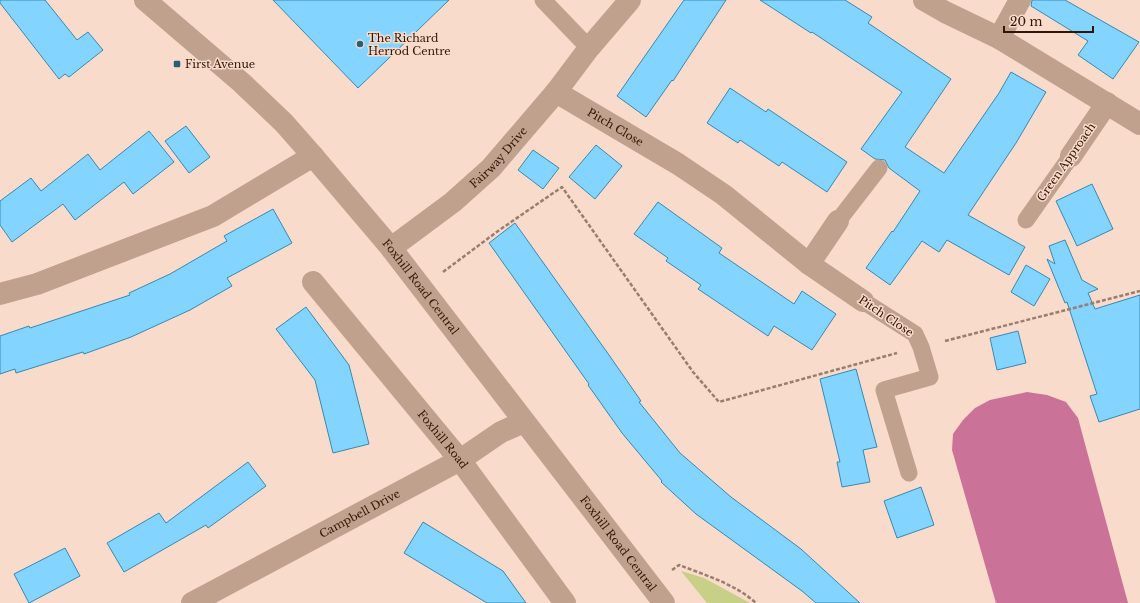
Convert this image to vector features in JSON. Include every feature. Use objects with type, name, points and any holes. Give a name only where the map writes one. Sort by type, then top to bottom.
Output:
[{"type":"street","name":"Foxhill Road Central","points":[[145,0],[242,83],[284,123],[313,156],[391,248],[664,603]]},
{"type":"street","name":"Fairway Drive","points":[[391,248],[453,202],[491,168],[556,92],[588,48],[630,0]]},
{"type":"street","points":[[924,0],[945,12],[999,38],[1140,124]]},
{"type":"street","points":[[999,38],[1020,0]]},
{"type":"street","name":"Pitch Close","points":[[556,92],[684,168],[724,195],[809,264],[863,301]]},
{"type":"street","name":"Green Approach","points":[[1071,156],[1107,103]]},
{"type":"street","points":[[0,294],[37,284],[213,216],[313,156]]},
{"type":"street","points":[[809,264],[838,221]]},
{"type":"street","name":"Foxhill Road","points":[[313,282],[460,460],[565,603]]},
{"type":"street","name":"Campbell Drive","points":[[192,603],[460,460],[501,432],[524,422]]},
{"type":"lane","points":[[543,0],[588,48]]},
{"type":"lane","name":"Green Approach","points":[[1026,220],[1071,156]]},
{"type":"lane","points":[[838,221],[879,168]]},
{"type":"lane","name":"Pitch Close","points":[[863,301],[915,334],[921,347],[930,377],[884,390],[909,473]]},
{"type":"path","points":[[422,288],[498,231],[562,187],[693,372],[719,402],[921,347],[1140,291]]},
{"type":"path","points":[[650,586],[679,565],[717,580],[750,598],[756,603]]},
{"type":"green space","points":[[681,571],[704,578],[750,603],[707,603]]},
{"type":"shaded area","points":[[1027,392],[1047,395],[1066,402],[1078,418],[1128,603],[996,603],[952,450],[953,434],[963,420],[975,408],[990,400]]},
{"type":"building","points":[[0,0],[45,0],[77,40],[88,32],[103,50],[69,77],[65,74],[59,79],[0,3]]},
{"type":"building","name":"The Richard Herrod Centre","points":[[273,0],[449,0],[358,88]]},
{"type":"building","points":[[684,0],[726,0],[673,81],[672,80],[646,117],[617,96]]},
{"type":"building","points":[[760,0],[845,0],[872,17],[868,23],[951,79],[905,147],[944,173],[999,93],[1011,72],[1046,92],[1016,143],[968,215],[1025,247],[1009,275],[947,240],[939,252],[922,241],[890,285],[866,268],[892,231],[893,232],[920,191],[889,168],[885,160],[875,159],[861,149],[902,92],[812,32],[811,33]]},
{"type":"building","points":[[1032,0],[1065,0],[1139,42],[1113,79],[1078,55],[1088,41],[1031,6]]},
{"type":"building","points":[[730,88],[766,112],[768,109],[847,162],[827,192],[782,162],[779,166],[740,140],[738,143],[707,123]]},
{"type":"building","points":[[186,126],[210,157],[189,173],[165,141]]},
{"type":"building","points":[[149,131],[174,162],[133,194],[124,182],[75,220],[63,204],[12,242],[0,225],[0,201],[31,178],[41,191],[88,154],[100,170]]},
{"type":"building","points":[[596,145],[622,166],[595,199],[569,177]]},
{"type":"building","points":[[533,150],[559,168],[543,189],[518,170]]},
{"type":"building","points":[[1092,184],[1113,229],[1077,246],[1056,201]]},
{"type":"building","points":[[658,202],[722,248],[719,253],[794,304],[802,291],[836,314],[812,350],[774,326],[768,336],[698,289],[701,285],[666,261],[668,258],[634,234]]},
{"type":"building","points":[[273,209],[292,243],[227,278],[232,286],[190,310],[131,337],[84,354],[83,352],[16,373],[15,369],[0,374],[0,336],[29,326],[30,328],[130,295],[129,293],[170,274],[227,241],[224,236]]},
{"type":"building","points":[[515,223],[641,401],[639,402],[680,453],[731,497],[801,549],[860,603],[816,603],[802,591],[696,514],[661,482],[662,481],[622,433],[489,243]]},
{"type":"building","points":[[1065,240],[1082,280],[1098,289],[1088,293],[1095,309],[1140,295],[1140,409],[1099,422],[1090,396],[1097,394],[1067,302],[1065,303],[1047,259],[1055,264],[1049,246]]},
{"type":"building","points":[[1026,265],[1050,279],[1034,306],[1011,292]]},
{"type":"building","points":[[306,307],[349,365],[369,444],[333,453],[315,380],[276,329]]},
{"type":"building","points":[[1018,331],[1026,363],[997,370],[990,338]]},
{"type":"building","points":[[856,369],[877,447],[863,450],[870,482],[842,487],[837,462],[840,462],[820,379]]},
{"type":"building","points":[[248,462],[266,486],[208,528],[206,525],[124,572],[107,543],[159,513],[166,523]]},
{"type":"building","points":[[921,487],[934,525],[897,538],[884,501]]},
{"type":"building","points":[[423,522],[503,571],[526,603],[487,603],[404,553]]},
{"type":"building","points":[[65,548],[80,576],[29,603],[14,574]]},
{"type":"place","name":"The Richard Herrod Centre","points":[[360,44]]},
{"type":"place","name":"First Avenue","points":[[177,64]]}]
